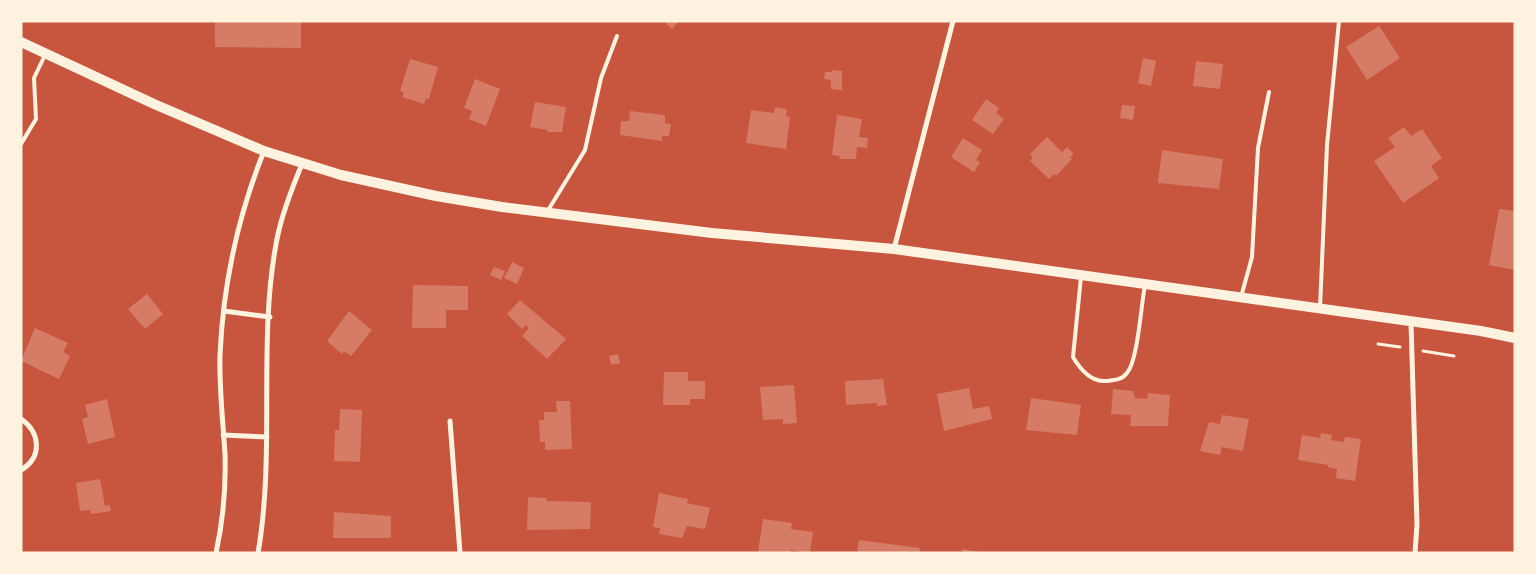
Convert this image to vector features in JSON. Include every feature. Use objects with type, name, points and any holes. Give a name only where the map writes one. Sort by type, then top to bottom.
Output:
[{"type":"main road","points":[[21,42],[154,104],[264,151],[302,164],[436,196],[712,233],[894,250],[1515,338]]},
{"type":"street","points":[[894,250],[953,21]]},
{"type":"street","points":[[216,553],[222,509],[223,435],[220,357],[224,311],[230,267],[241,223],[252,181],[264,151]]},
{"type":"street","points":[[258,553],[264,504],[270,317],[277,238],[289,195],[302,164]]},
{"type":"street","points":[[224,311],[270,317]]},
{"type":"street","points":[[1411,323],[1417,524],[1415,553]]},
{"type":"street","points":[[21,419],[29,425],[37,441],[33,460],[21,470]]},
{"type":"street","points":[[450,421],[460,553]]},
{"type":"street","points":[[223,435],[267,437]]},
{"type":"lane","points":[[1320,310],[1327,145],[1339,21]]},
{"type":"lane","points":[[547,212],[585,150],[601,78],[617,36]]},
{"type":"lane","points":[[21,144],[36,119],[34,78],[46,53]]},
{"type":"lane","points":[[1241,299],[1252,257],[1258,148],[1269,92]]},
{"type":"lane","points":[[1081,276],[1073,357],[1080,368],[1090,377],[1102,381],[1118,380],[1127,374],[1134,361],[1145,285]]},
{"type":"building","points":[[215,21],[301,21],[301,48],[215,47]]},
{"type":"building","points":[[664,21],[679,21],[672,29]]},
{"type":"building","points":[[1379,26],[1400,58],[1367,80],[1346,47]]},
{"type":"building","points":[[1143,58],[1156,61],[1151,86],[1138,83]]},
{"type":"building","points":[[410,59],[438,67],[429,99],[426,98],[424,104],[402,97],[404,92],[400,91]]},
{"type":"building","points":[[1196,61],[1223,64],[1220,89],[1193,86]]},
{"type":"building","points":[[831,70],[842,71],[842,90],[831,89],[831,80],[824,79],[825,72],[832,72]]},
{"type":"building","points":[[475,79],[500,89],[486,126],[469,119],[472,111],[464,108]]},
{"type":"building","points":[[986,99],[999,108],[996,113],[1004,119],[993,134],[972,120]]},
{"type":"building","points":[[535,102],[566,107],[562,132],[547,132],[547,130],[530,127]]},
{"type":"building","points":[[1122,105],[1135,106],[1133,120],[1120,118]]},
{"type":"building","points":[[775,107],[787,109],[786,116],[790,117],[786,149],[746,143],[751,110],[774,113]]},
{"type":"building","points":[[630,111],[665,115],[665,123],[671,124],[669,136],[662,136],[662,141],[620,135],[621,121],[629,121]]},
{"type":"building","points":[[837,115],[862,119],[859,137],[868,138],[867,148],[857,147],[856,159],[839,159],[840,156],[832,155]]},
{"type":"building","points":[[1404,127],[1411,136],[1422,129],[1442,158],[1431,166],[1439,178],[1403,203],[1374,161],[1395,147],[1388,138]]},
{"type":"building","points":[[1047,137],[1062,152],[1067,147],[1074,154],[1070,157],[1072,159],[1056,176],[1054,174],[1049,179],[1030,161],[1033,157],[1030,154]]},
{"type":"building","points":[[963,138],[982,150],[976,160],[980,162],[974,172],[951,157]]},
{"type":"building","points":[[1162,150],[1223,159],[1219,189],[1158,183]]},
{"type":"building","points":[[1499,209],[1515,211],[1515,270],[1489,265]]},
{"type":"building","points":[[512,262],[524,268],[517,284],[504,278]]},
{"type":"building","points":[[494,267],[505,271],[501,280],[490,275]]},
{"type":"building","points":[[413,285],[468,286],[468,310],[446,310],[446,328],[412,328]]},
{"type":"building","points":[[147,294],[163,314],[145,329],[128,309]]},
{"type":"building","points":[[520,300],[566,339],[547,359],[522,336],[529,328],[526,325],[522,329],[507,314]]},
{"type":"building","points":[[349,311],[372,330],[351,356],[344,351],[342,354],[327,341]]},
{"type":"building","points":[[35,328],[68,343],[63,352],[70,356],[59,379],[21,361]]},
{"type":"building","points":[[618,354],[620,363],[611,365],[609,356]]},
{"type":"building","points":[[664,372],[688,372],[688,381],[705,381],[705,399],[690,399],[690,405],[663,405]]},
{"type":"building","points":[[883,379],[887,405],[877,406],[877,403],[846,405],[845,381]]},
{"type":"building","points":[[794,385],[797,423],[783,424],[783,419],[763,420],[760,387]]},
{"type":"building","points":[[969,388],[973,409],[989,406],[992,419],[944,431],[937,394]]},
{"type":"building","points":[[1113,389],[1133,391],[1135,398],[1147,399],[1148,393],[1170,395],[1168,426],[1130,426],[1131,415],[1111,414]]},
{"type":"building","points":[[1031,398],[1081,405],[1077,435],[1026,430]]},
{"type":"building","points":[[107,399],[115,437],[88,444],[82,419],[88,417],[85,405]]},
{"type":"building","points":[[556,401],[570,401],[572,449],[545,450],[545,442],[540,442],[539,420],[544,420],[544,412],[557,412]]},
{"type":"building","points":[[340,409],[362,410],[360,462],[334,461],[335,430],[339,430]]},
{"type":"building","points":[[1222,415],[1249,419],[1243,451],[1222,447],[1220,455],[1200,451],[1209,422],[1220,424]]},
{"type":"building","points":[[1321,433],[1332,435],[1331,440],[1344,442],[1345,437],[1361,439],[1355,481],[1336,478],[1337,469],[1328,467],[1328,465],[1298,460],[1302,435],[1320,438]]},
{"type":"building","points":[[100,479],[105,506],[110,505],[111,511],[91,514],[90,510],[80,511],[76,483]]},
{"type":"building","points":[[659,493],[688,499],[687,503],[710,508],[705,529],[687,526],[682,538],[659,534],[660,528],[653,527]]},
{"type":"building","points":[[528,497],[546,498],[547,501],[591,502],[590,529],[527,530]]},
{"type":"building","points":[[334,512],[391,516],[391,538],[333,538]]},
{"type":"building","points":[[763,519],[792,523],[791,529],[813,532],[810,553],[791,550],[791,553],[758,552]]},
{"type":"building","points":[[859,540],[920,548],[919,553],[857,553]]},
{"type":"building","points":[[962,549],[979,552],[979,553],[962,553]]}]
